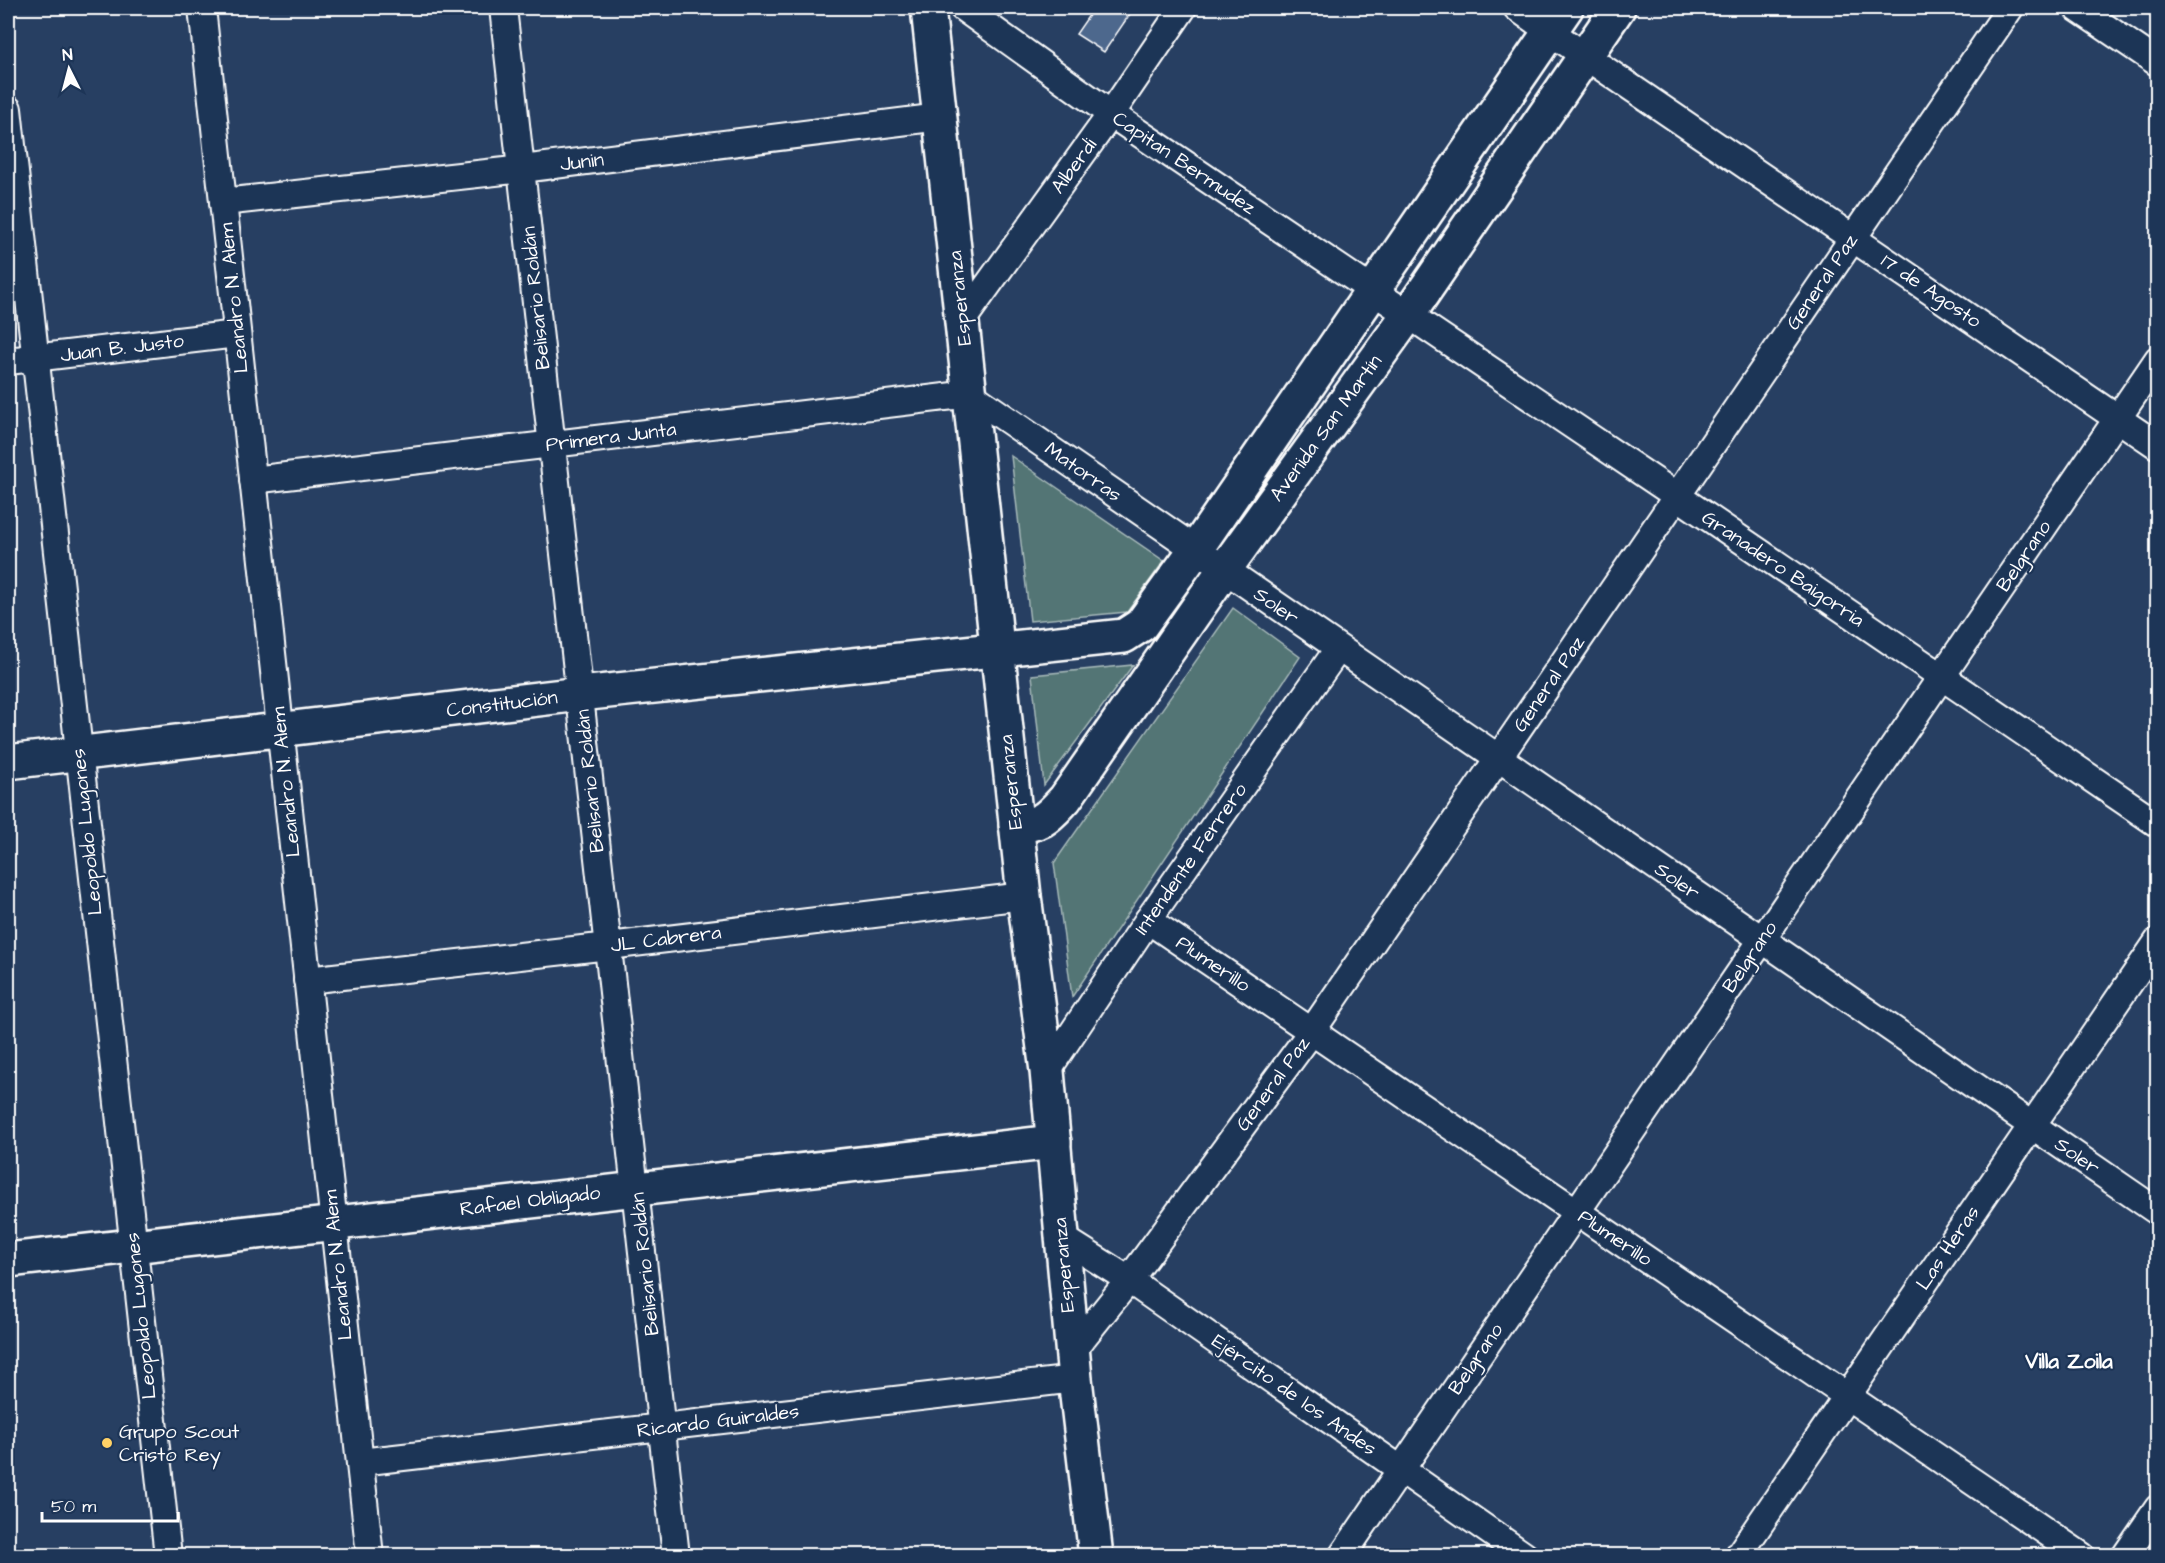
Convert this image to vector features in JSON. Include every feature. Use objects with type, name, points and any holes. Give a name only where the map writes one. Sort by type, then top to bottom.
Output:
[{"type":"main road","name":"Esperanza","points":[[928,8],[1016,825],[1047,1071],[1061,1237],[1096,1556]]},
{"type":"main road","name":"Avenida San Martín","points":[[1016,825],[1033,825],[1046,819],[1065,799],[1224,570],[1408,315],[1618,8]]},
{"type":"main road","name":"Avenida San Martín","points":[[997,649],[1124,636],[1140,625],[1196,549],[1559,19]]},
{"type":"main road","name":"Constitución","points":[[8,762],[580,694],[997,649]]},
{"type":"main road","name":"Rafael Obligado","points":[[8,1260],[1053,1142]]},
{"type":"street","name":"Leandro N. Alem","points":[[202,8],[370,1556]]},
{"type":"street","name":"Belisario Roldán","points":[[503,8],[676,1556]]},
{"type":"street","name":"Capitan Bermudez","points":[[963,8],[1111,114],[1408,315]]},
{"type":"street","name":"Alberdi","points":[[962,321],[1111,114],[1183,8]]},
{"type":"street","name":"17 de Agosto","points":[[1517,8],[1559,19],[1585,56],[2157,446]]},
{"type":"street","name":"General Paz","points":[[1074,1364],[1129,1280],[1312,1031],[2010,8]]},
{"type":"street","points":[[2077,8],[2157,63]]},
{"type":"street","name":"Leopoldo Lugones","points":[[8,109],[168,1556]]},
{"type":"street","name":"Junin","points":[[223,202],[522,169],[940,117]]},
{"type":"street","name":"Granadero Baigorria","points":[[1408,315],[2157,824]]},
{"type":"street","name":"Juan B. Justo","points":[[8,361],[237,334]]},
{"type":"street","name":"Belgrano","points":[[1342,1556],[2157,359]]},
{"type":"street","name":"Primera Junta","points":[[253,480],[970,394]]},
{"type":"street","name":"Matorras","points":[[970,394],[1196,549]]},
{"type":"street","name":"Soler","points":[[1196,549],[2157,1212]]},
{"type":"street","name":"Intendente Ferrero","points":[[1047,1071],[1148,920],[1338,649]]},
{"type":"street","name":"JL Cabrera","points":[[307,980],[1024,896]]},
{"type":"street","name":"Plumerillo","points":[[1148,920],[2082,1556]]},
{"type":"street","name":"Las Heras","points":[[1738,1556],[2157,941]]},
{"type":"street","name":"Ejército de los Andes","points":[[1061,1237],[1129,1280],[1525,1556]]},
{"type":"street","name":"Ricardo Guiraldes","points":[[360,1462],[663,1427],[1074,1364]]},
{"type":"street","points":[[2125,1556],[2157,1508]]},
{"type":"green space","points":[[1011,456],[1164,561],[1127,612],[1030,621]]},
{"type":"green space","points":[[1233,608],[1300,657],[1072,997],[1054,863]]},
{"type":"green space","points":[[1133,665],[1044,785],[1032,675]]},
{"type":"building","points":[[1094,8],[1134,8],[1104,52],[1076,34]]},
{"type":"place","name":"Grupo Scout Cristo Rey","points":[[107,1443]]},
{"type":"district","name":"Villa Zoila","points":[[2069,1361]]}]
